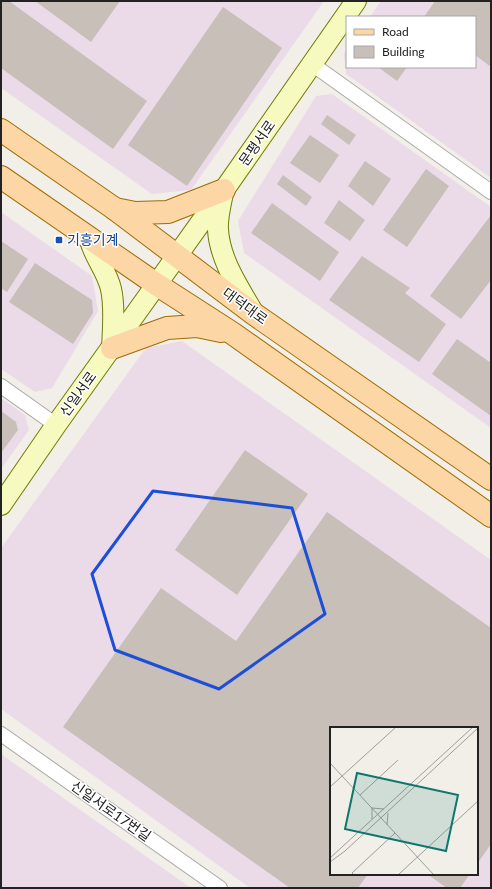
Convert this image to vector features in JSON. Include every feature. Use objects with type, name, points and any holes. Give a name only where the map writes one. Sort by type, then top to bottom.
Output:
[{"type":"main road","name":"문평서로","points":[[156,284],[224,190],[356,1]]},
{"type":"main road","name":"대덕대로","points":[[1,130],[114,209],[254,314],[491,479]]},
{"type":"main road","name":"대덕대로","points":[[1,177],[90,240],[232,333],[491,516]]},
{"type":"main road","points":[[114,209],[135,213],[168,212],[224,190]]},
{"type":"main road","points":[[224,190],[218,228],[222,252],[232,276],[254,314]]},
{"type":"main road","points":[[90,240],[93,250],[111,288],[113,310],[112,348],[167,328],[197,326],[232,333]]},
{"type":"main road","name":"신일서로","points":[[1,505],[156,284]]},
{"type":"street","points":[[312,64],[491,192]]},
{"type":"street","points":[[1,386],[56,425]]},
{"type":"street","name":"신일서로17번길","points":[[1,734],[220,888]]},
{"type":"highlighted area","points":[[153,491],[292,508],[325,614],[219,689],[115,650],[92,574]]},
{"type":"shaded area","points":[[1,1],[324,1],[191,190],[152,194],[1,88]]},
{"type":"shaded area","points":[[381,1],[491,1],[491,178],[346,74],[344,54],[346,51],[346,68],[476,68],[476,16],[371,16]]},
{"type":"shaded area","points":[[332,94],[491,207],[491,428],[244,253],[238,221],[316,96]]},
{"type":"shaded area","points":[[1,212],[92,276],[98,311],[52,388],[35,392],[1,369]]},
{"type":"shaded area","points":[[182,341],[491,560],[491,888],[250,888],[1,709],[1,548],[146,348]]},
{"type":"shaded area","points":[[1,398],[25,415],[29,430],[1,469]]},
{"type":"shaded area","points":[[1,754],[191,888],[1,888]]},
{"type":"building","points":[[1,1],[9,1],[147,101],[113,149],[1,68]]},
{"type":"building","points":[[35,1],[120,1],[91,42]]},
{"type":"building","points":[[435,1],[491,1],[491,67],[476,56],[476,16],[425,16]]},
{"type":"building","points":[[223,7],[282,48],[187,186],[128,145]]},
{"type":"building","points":[[379,68],[406,68],[397,81]]},
{"type":"building","points":[[327,115],[356,135],[349,145],[321,124]]},
{"type":"building","points":[[310,135],[339,155],[320,183],[290,163]]},
{"type":"building","points":[[365,161],[391,179],[373,206],[348,186]]},
{"type":"building","points":[[426,169],[449,186],[407,247],[383,230]]},
{"type":"building","points":[[283,175],[312,197],[306,206],[277,184]]},
{"type":"building","points":[[339,200],[365,220],[350,241],[324,223]]},
{"type":"building","points":[[272,203],[339,252],[320,281],[251,233]]},
{"type":"building","points":[[491,215],[491,280],[461,319],[430,296]]},
{"type":"building","points":[[1,241],[28,259],[7,292],[1,288]]},
{"type":"building","points":[[362,256],[410,288],[405,293],[446,324],[419,362],[329,300]]},
{"type":"building","points":[[35,263],[92,300],[93,313],[73,344],[9,302]]},
{"type":"building","points":[[457,339],[491,363],[491,416],[432,374]]},
{"type":"building","points":[[1,411],[16,422],[18,430],[1,453]]},
{"type":"building","points":[[245,450],[308,494],[237,595],[175,550]]},
{"type":"building","points":[[327,512],[491,628],[491,844],[478,863],[478,727],[330,727],[330,875],[367,875],[358,888],[290,888],[63,727],[161,588],[236,641]]},
{"type":"building","points":[[428,875],[469,875],[460,888],[447,888]]},
{"type":"place","name":"기흥기계","points":[[59,240]]}]
